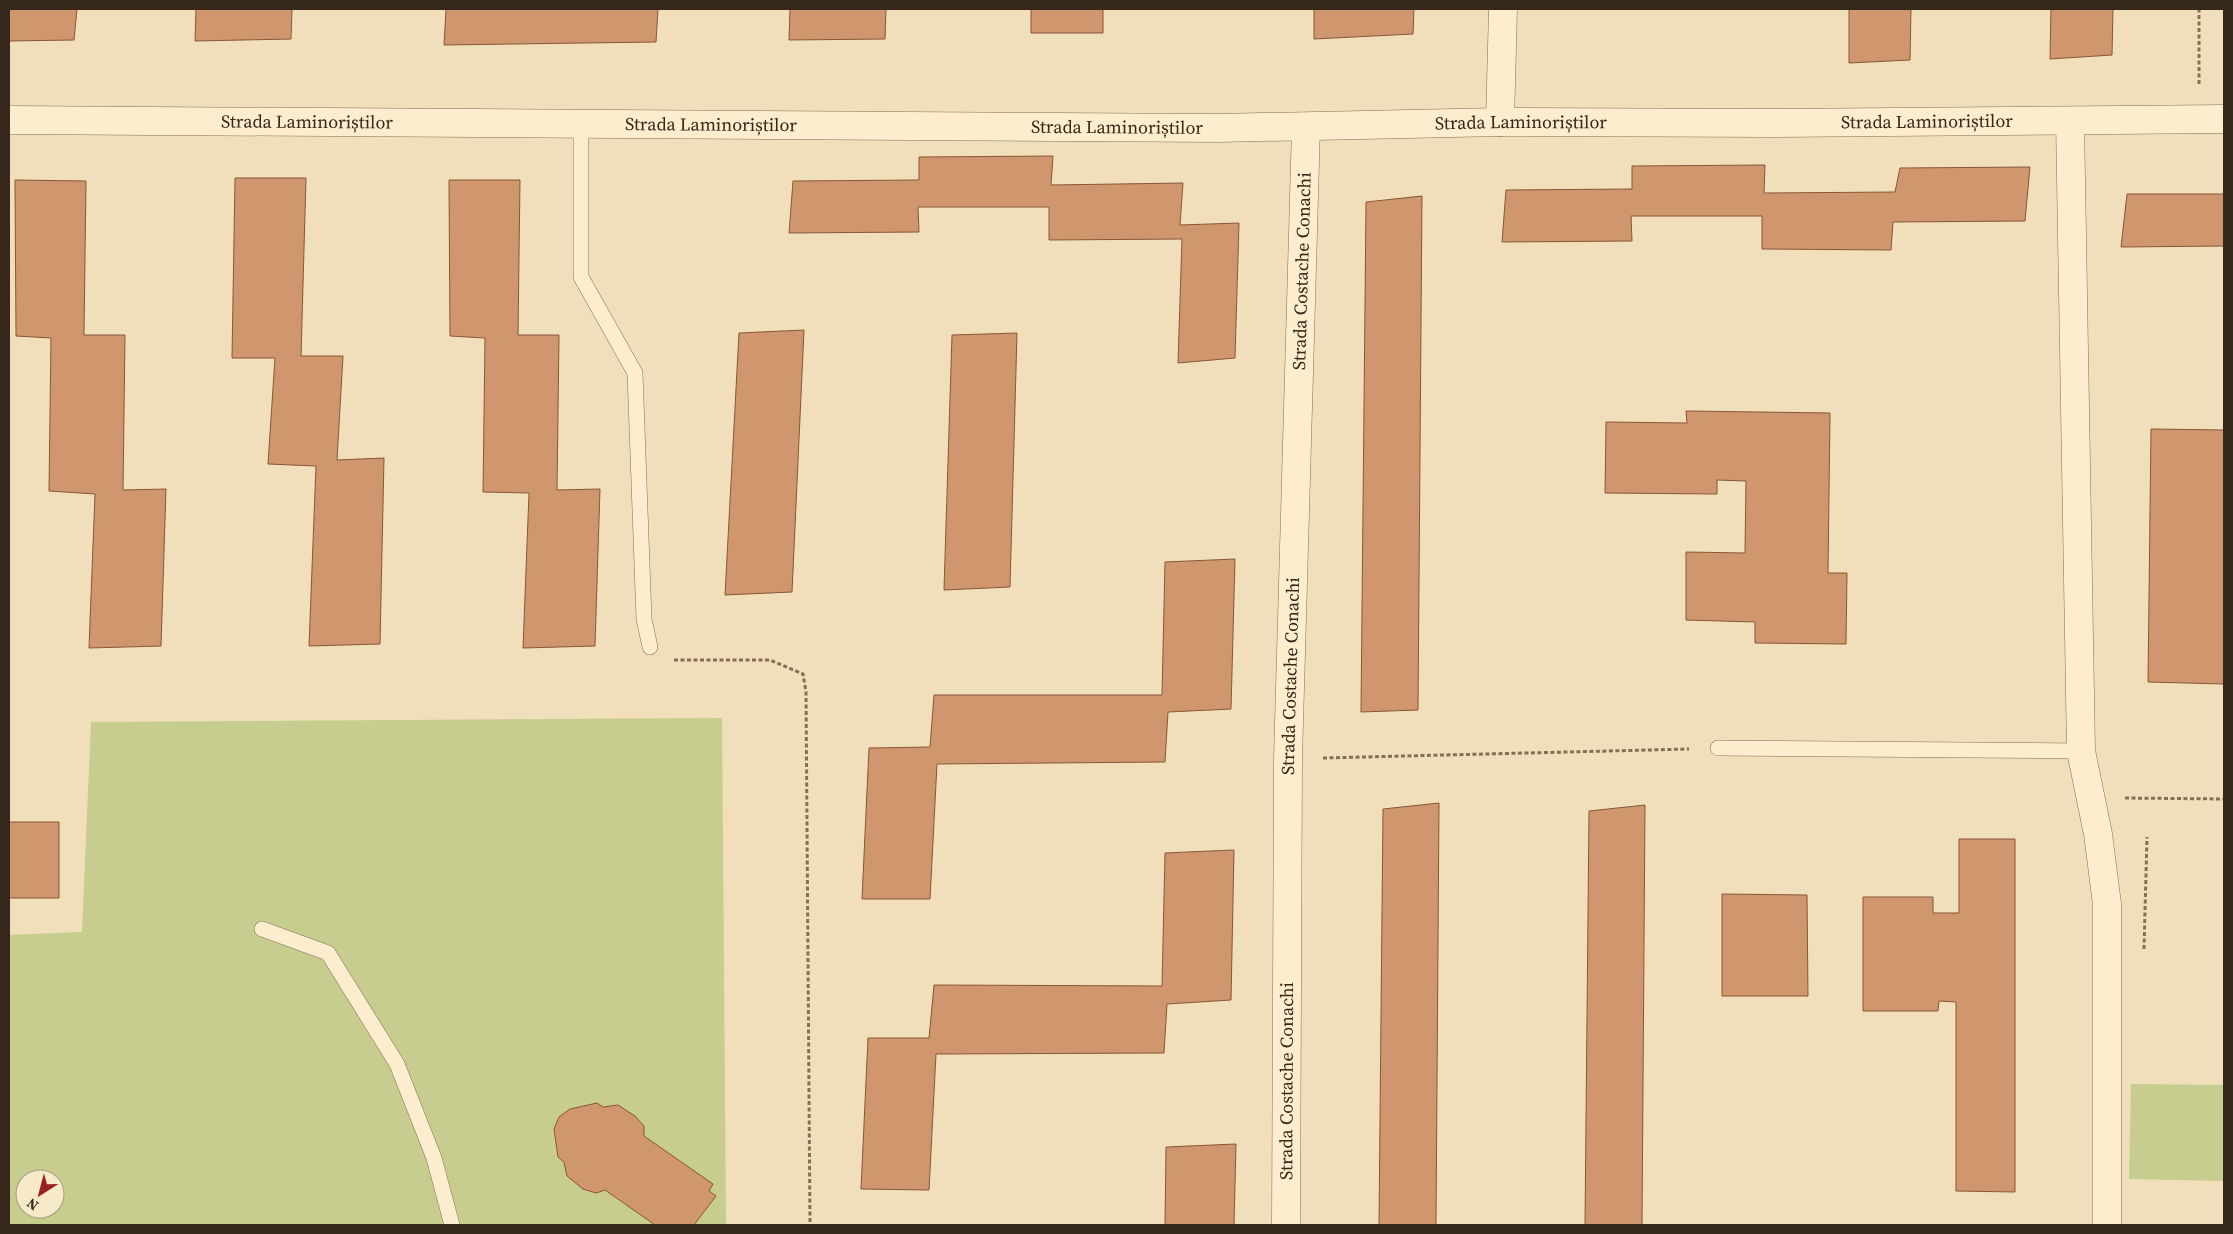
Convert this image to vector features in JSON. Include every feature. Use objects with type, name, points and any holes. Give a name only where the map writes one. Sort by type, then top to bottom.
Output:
[{"type":"street","points":[[1500,122],[1503,9]]},
{"type":"street","name":"Strada Laminoriștilor","points":[[9,120],[1209,128],[1500,122],[1769,123],[2211,120]]},
{"type":"street","points":[[2070,121],[2081,751],[2089,798],[2098,834],[2107,904],[2107,1225]]},
{"type":"street","name":"Strada Costache Conachi","points":[[1286,1225],[1288,759],[1306,127]]},
{"type":"lane","points":[[581,124],[581,276],[635,373],[644,618],[650,647]]},
{"type":"lane","points":[[1718,748],[2081,751]]},
{"type":"lane","points":[[262,929],[328,952],[397,1064],[434,1158],[452,1225]]},
{"type":"path","points":[[2199,9],[2211,120]]},
{"type":"path","points":[[650,647],[676,662],[770,660],[803,674],[806,702],[810,1225]]},
{"type":"path","points":[[1288,759],[1718,748]]},
{"type":"path","points":[[2089,798],[2224,799]]},
{"type":"green space","points":[[722,718],[726,1225],[9,1225],[9,935],[82,932],[91,722]]},
{"type":"green space","points":[[2131,1084],[2224,1085],[2224,1181],[2129,1179]]},
{"type":"building","points":[[9,9],[77,9],[74,40],[9,41]]},
{"type":"building","points":[[196,9],[292,9],[291,39],[195,41]]},
{"type":"building","points":[[446,9],[658,9],[656,42],[444,45]]},
{"type":"building","points":[[790,9],[886,9],[885,39],[789,40]]},
{"type":"building","points":[[1031,9],[1103,9],[1103,33],[1031,33]]},
{"type":"building","points":[[1314,9],[1414,9],[1413,34],[1314,39]]},
{"type":"building","points":[[1849,9],[1911,9],[1910,60],[1849,63]]},
{"type":"building","points":[[2051,9],[2113,9],[2112,55],[2050,59]]},
{"type":"building","points":[[1053,156],[1051,185],[1183,183],[1180,225],[1239,223],[1235,358],[1178,363],[1182,239],[1049,240],[1049,207],[918,207],[919,232],[789,233],[793,181],[919,180],[919,157]]},
{"type":"building","points":[[1765,165],[1764,193],[1895,192],[1900,168],[2030,167],[2025,221],[1893,222],[1891,250],[1762,249],[1762,216],[1631,216],[1632,241],[1502,242],[1506,190],[1632,189],[1632,166]]},
{"type":"building","points":[[235,178],[306,178],[301,356],[343,356],[337,460],[384,458],[380,644],[309,646],[316,466],[268,464],[275,358],[232,358]]},
{"type":"building","points":[[15,180],[86,181],[84,335],[125,335],[123,490],[166,489],[161,646],[89,648],[95,494],[49,491],[51,338],[16,336]]},
{"type":"building","points":[[449,180],[520,180],[518,335],[559,335],[557,490],[600,489],[595,646],[523,648],[529,493],[483,492],[485,338],[450,336]]},
{"type":"building","points":[[2127,194],[2224,194],[2224,246],[2121,247]]},
{"type":"building","points":[[1422,196],[1418,710],[1361,712],[1366,202]]},
{"type":"building","points":[[804,330],[792,592],[725,595],[739,333]]},
{"type":"building","points":[[1017,333],[1010,587],[944,590],[952,335]]},
{"type":"building","points":[[1686,411],[1830,413],[1828,573],[1847,573],[1846,644],[1755,643],[1755,622],[1686,620],[1686,552],[1745,553],[1746,481],[1717,480],[1717,494],[1605,493],[1606,422],[1687,423]]},
{"type":"building","points":[[2151,429],[2224,430],[2224,684],[2148,682]]},
{"type":"building","points":[[1235,559],[1231,709],[1168,712],[1165,762],[937,764],[930,899],[862,899],[869,748],[930,747],[934,695],[1162,695],[1165,562]]},
{"type":"building","points":[[1439,803],[1436,1225],[1379,1225],[1383,809]]},
{"type":"building","points":[[1645,805],[1642,1225],[1585,1225],[1589,811]]},
{"type":"building","points":[[9,822],[59,822],[59,898],[9,898]]},
{"type":"building","points":[[1959,839],[2015,839],[2015,1192],[1956,1191],[1956,1002],[1939,1001],[1938,1011],[1863,1011],[1863,897],[1933,897],[1933,913],[1959,913]]},
{"type":"building","points":[[1234,850],[1231,1000],[1167,1004],[1164,1053],[936,1054],[929,1190],[861,1189],[868,1038],[929,1038],[934,985],[1162,986],[1165,853]]},
{"type":"building","points":[[1722,894],[1807,895],[1808,996],[1722,996]]},
{"type":"building","points":[[597,1103],[603,1107],[618,1105],[635,1116],[644,1126],[644,1136],[713,1184],[709,1191],[716,1196],[694,1225],[655,1225],[605,1190],[596,1193],[583,1189],[567,1176],[564,1162],[558,1157],[554,1129],[559,1117],[570,1109]]},
{"type":"building","points":[[1236,1144],[1234,1225],[1165,1225],[1166,1147]]}]
